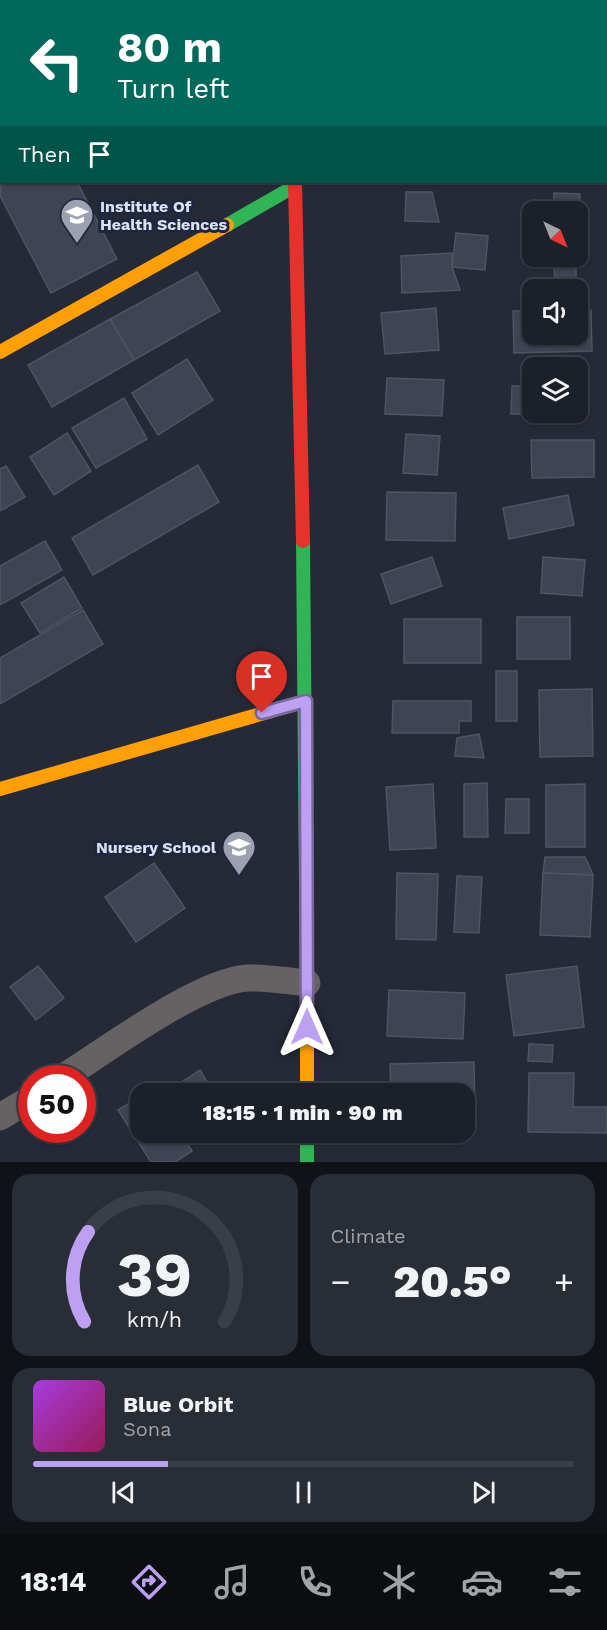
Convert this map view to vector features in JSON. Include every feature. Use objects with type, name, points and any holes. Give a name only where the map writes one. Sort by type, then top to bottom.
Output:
[{"type":"main road","points":[[0,352],[295,184],[306,701],[307,1083]]},
{"type":"main road","points":[[0,789],[306,701]]},
{"type":"main road","points":[[307,1143],[307,1162]]},
{"type":"street","points":[[83,1065],[192,997],[219,983],[247,978],[307,983]]},
{"type":"street","points":[[0,1117],[18,1106]]},
{"type":"building","points":[[1,183],[78,183],[117,259],[51,293],[0,196]]},
{"type":"building","points":[[406,192],[432,192],[439,222],[405,221]]},
{"type":"building","points":[[554,193],[580,194],[579,201],[554,201]]},
{"type":"building","points":[[456,233],[488,236],[485,270],[452,267]]},
{"type":"building","points":[[452,253],[452,267],[460,290],[402,293],[401,256]]},
{"type":"building","points":[[554,267],[576,267],[576,279],[555,279]]},
{"type":"building","points":[[197,272],[220,311],[134,360],[110,319]]},
{"type":"building","points":[[436,308],[439,350],[385,354],[381,313]]},
{"type":"building","points":[[588,310],[591,310],[592,351],[514,353],[513,311],[522,311],[522,345],[588,345]]},
{"type":"building","points":[[110,319],[134,360],[52,407],[28,365]]},
{"type":"building","points":[[187,359],[213,400],[158,435],[132,393]]},
{"type":"building","points":[[387,378],[444,380],[442,416],[385,414]]},
{"type":"building","points":[[512,386],[522,386],[522,414],[511,414]]},
{"type":"building","points":[[124,398],[147,439],[96,468],[72,428]]},
{"type":"building","points":[[67,433],[91,471],[54,495],[30,457]]},
{"type":"building","points":[[406,434],[440,436],[437,475],[403,473]]},
{"type":"building","points":[[531,440],[594,440],[594,477],[532,478]]},
{"type":"building","points":[[198,465],[219,502],[93,575],[72,538]]},
{"type":"building","points":[[6,466],[25,497],[0,511],[0,469]]},
{"type":"building","points":[[387,492],[456,493],[455,541],[386,540]]},
{"type":"building","points":[[568,495],[574,525],[509,539],[503,508]]},
{"type":"building","points":[[45,541],[62,570],[0,605],[0,566]]},
{"type":"building","points":[[432,557],[442,586],[391,604],[381,574]]},
{"type":"building","points":[[543,557],[585,560],[582,596],[541,593]]},
{"type":"building","points":[[64,577],[82,608],[40,633],[21,603]]},
{"type":"building","points":[[83,610],[103,644],[0,704],[0,658]]},
{"type":"building","points":[[517,617],[570,617],[570,659],[517,659]]},
{"type":"building","points":[[404,619],[481,619],[481,663],[404,663]]},
{"type":"building","points":[[496,671],[517,671],[517,721],[496,721]]},
{"type":"building","points":[[592,689],[593,756],[540,757],[539,690]]},
{"type":"building","points":[[393,701],[471,701],[471,721],[459,721],[459,733],[392,733]]},
{"type":"building","points":[[479,734],[484,758],[455,756],[457,738]]},
{"type":"building","points":[[487,783],[488,837],[464,837],[464,784]]},
{"type":"building","points":[[433,784],[436,848],[390,850],[386,787]]},
{"type":"building","points":[[585,784],[585,847],[546,847],[546,785]]},
{"type":"building","points":[[506,799],[529,799],[529,833],[505,833]]},
{"type":"building","points":[[545,857],[585,857],[593,875],[543,873]]},
{"type":"building","points":[[154,863],[185,908],[136,942],[105,897]]},
{"type":"building","points":[[397,873],[438,874],[436,940],[396,939]]},
{"type":"building","points":[[543,873],[593,875],[590,937],[540,935]]},
{"type":"building","points":[[457,876],[482,877],[479,933],[454,932]]},
{"type":"building","points":[[38,966],[64,998],[36,1020],[10,987]]},
{"type":"building","points":[[577,966],[584,1027],[514,1036],[506,975]]},
{"type":"building","points":[[389,990],[465,993],[463,1039],[387,1036]]},
{"type":"building","points":[[529,1044],[553,1045],[552,1062],[528,1061]]},
{"type":"building","points":[[474,1062],[474,1083],[391,1083],[390,1064]]},
{"type":"building","points":[[200,1070],[208,1083],[180,1083]]},
{"type":"building","points":[[529,1073],[574,1073],[573,1107],[607,1107],[607,1133],[528,1132]]},
{"type":"building","points":[[130,1103],[130,1129],[118,1110]]},
{"type":"building","points":[[139,1143],[187,1143],[192,1151],[175,1162],[151,1162]]},
{"type":"traffic: fast","points":[[227,225],[295,186]]},
{"type":"traffic: fast","points":[[303,541],[307,1004]]},
{"type":"traffic: fast","points":[[307,1143],[307,1162]]},
{"type":"traffic: slow","points":[[0,352],[227,225]]},
{"type":"traffic: slow","points":[[0,789],[306,701]]},
{"type":"traffic: slow","points":[[307,1004],[307,1083]]},
{"type":"traffic: jam","points":[[295,183],[303,541]]},
{"type":"place","name":"Institute Of Health Sciences","points":[[77,244]]},
{"type":"place","name":"Nursery School","points":[[239,876]]},
{"type":"route","points":[[262,713],[306,701],[307,1027]]}]
